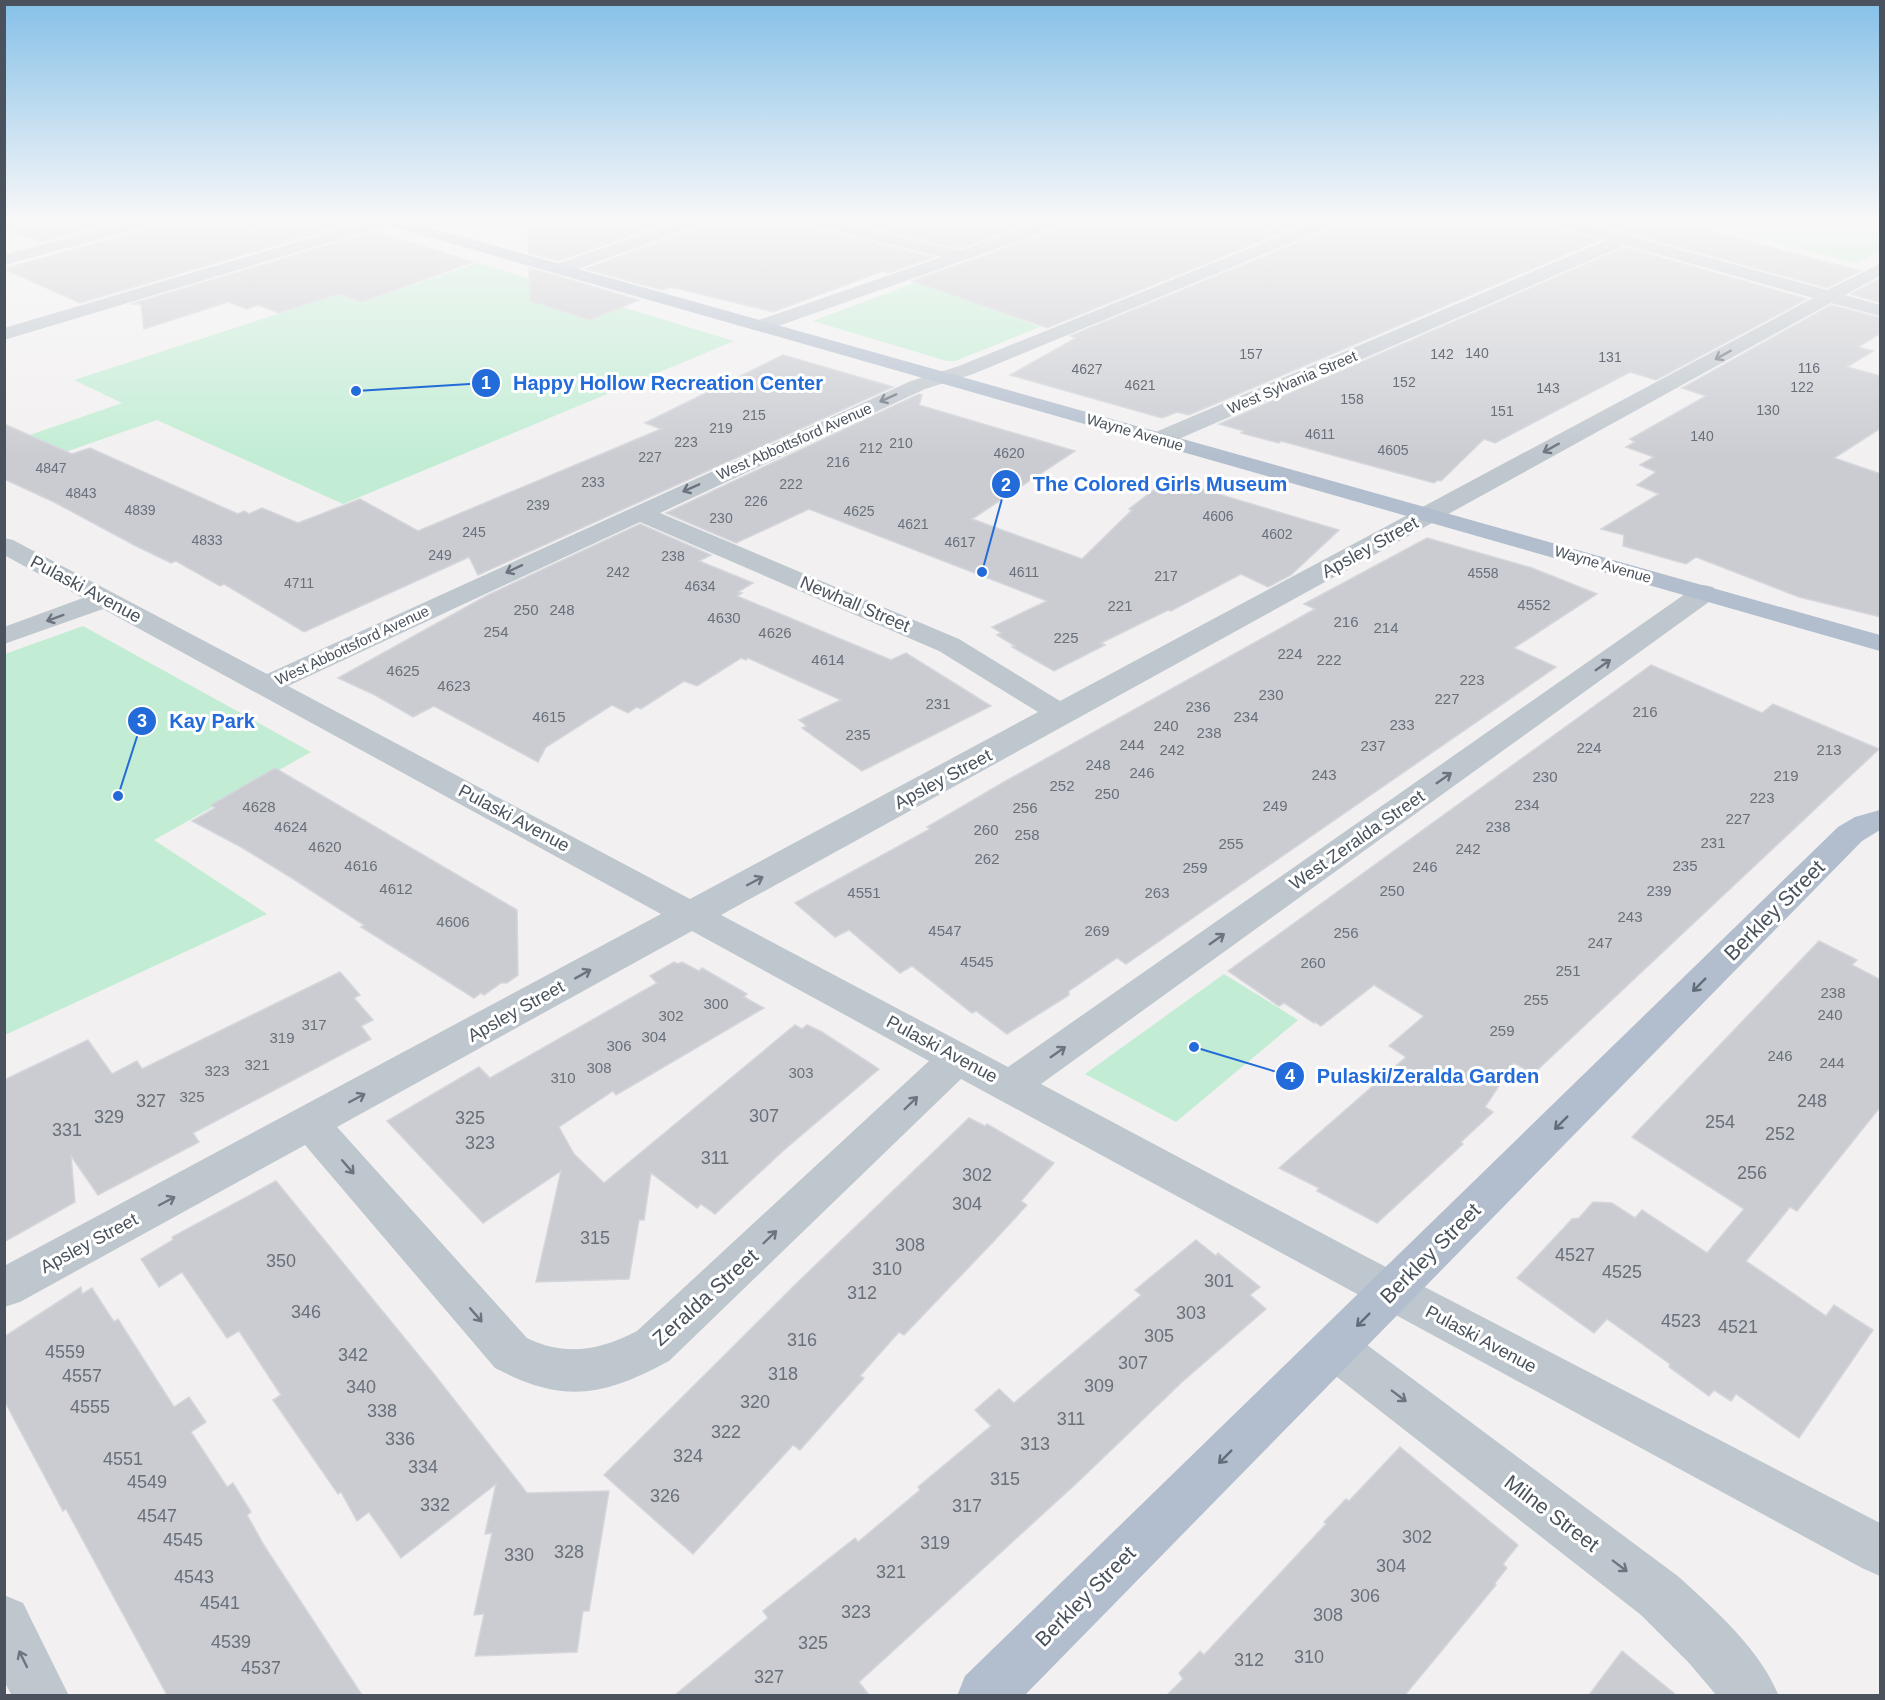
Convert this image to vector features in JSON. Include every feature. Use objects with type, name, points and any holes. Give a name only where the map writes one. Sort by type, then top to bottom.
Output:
[{"type":"main road","name":"Wayne Avenue","points":[[670,300],[1881,643]]},
{"type":"main road","name":"Berkley Street","points":[[985,1695],[1850,834],[1866,824],[1881,820]]},
{"type":"street","points":[[4,334],[118,300]]},
{"type":"street","points":[[760,326],[833,300]]},
{"type":"street","name":"West Abbottsford Avenue","points":[[266,685],[918,385],[974,367],[1137,300]]},
{"type":"street","name":"West Sylvania Street","points":[[1159,439],[1481,300]]},
{"type":"street","name":"Apsley Street","points":[[4,1288],[1824,300]]},
{"type":"street","points":[[1842,300],[1881,311]]},
{"type":"street","name":"Newhall Street","points":[[638,512],[949,645],[1063,715]]},
{"type":"street","name":"Pulaski Avenue","points":[[4,545],[1391,1292],[1881,1550]]},
{"type":"street","name":"West Zeralda Street","points":[[1010,1086],[1704,593]]},
{"type":"street","points":[[4,636],[106,599]]},
{"type":"street","name":"Zeralda Street","points":[[310,1123],[511,1353],[530,1365],[552,1371],[576,1372],[603,1368],[629,1360],[653,1346],[958,1058]]},
{"type":"street","name":"Milne Street","points":[[1335,1348],[1660,1596],[1729,1664],[1752,1695]]},
{"type":"street","points":[[4,1622],[41,1695]]},
{"type":"green space","points":[[319,300],[601,300],[734,341],[343,504],[157,420],[5,473],[4,444],[122,403],[74,380]]},
{"type":"green space","points":[[868,300],[967,300],[1040,327],[955,361],[947,361],[813,321]]},
{"type":"green space","points":[[83,626],[311,752],[154,840],[267,914],[5,1035],[5,654]]},
{"type":"green space","points":[[1224,974],[1298,1020],[1176,1122],[1085,1074]]},
{"type":"building","points":[[143,300],[319,300],[279,313],[258,305],[247,309],[228,302],[144,329],[141,304],[131,304]]},
{"type":"building","points":[[530,300],[638,300],[590,320]]},
{"type":"building","points":[[725,300],[804,300],[773,312]]},
{"type":"building","points":[[968,300],[1115,300],[1047,328]]},
{"type":"building","points":[[1157,300],[1458,300],[1189,415],[1177,412],[1162,418],[1010,375],[1076,338],[1070,336]]},
{"type":"building","points":[[1503,300],[1805,300],[1656,380],[1630,372],[1495,443],[1484,439],[1441,481],[1434,483],[1281,441],[1279,443],[1241,433],[1244,431],[1219,424]]},
{"type":"building","points":[[1831,305],[1881,318],[1881,333],[1858,347],[1873,351],[1847,367],[1881,376],[1881,428],[1834,458],[1881,474],[1881,617],[1799,597],[1696,557],[1686,564],[1623,546],[1624,535],[1601,529],[1659,494],[1637,485],[1656,472],[1640,465],[1654,457],[1626,447],[1635,442],[1630,439],[1706,396],[1682,388]]},
{"type":"building","points":[[783,355],[893,387],[478,575],[469,557],[304,632],[224,584],[220,586],[176,561],[171,563],[54,502],[4,479],[4,424],[72,454],[90,448],[238,514],[244,511],[249,514],[262,508],[298,523],[360,499],[418,531],[661,429],[645,423]]},
{"type":"building","points":[[919,394],[922,395],[919,405],[1075,451],[972,519],[1082,559],[1132,510],[1129,509],[1168,479],[1339,530],[1291,575],[1268,587],[1241,574],[1171,611],[1168,610],[1101,643],[1105,645],[1054,671],[1012,647],[1015,646],[997,635],[1001,633],[992,627],[1047,601],[809,509],[736,543],[666,513]]},
{"type":"building","points":[[640,524],[711,555],[699,561],[753,583],[738,592],[742,593],[737,596],[891,660],[906,653],[991,706],[862,771],[802,728],[807,726],[799,720],[841,700],[748,658],[746,660],[741,658],[697,686],[684,681],[641,709],[637,707],[628,713],[612,705],[546,747],[538,762],[434,706],[413,717],[375,695],[338,678],[488,595]]},
{"type":"building","points":[[1427,538],[1532,568],[1597,594],[1514,648],[1556,667],[1126,964],[1117,958],[1069,991],[1069,995],[1007,1034],[976,1011],[972,1013],[912,966],[900,973],[849,930],[835,937],[795,903],[930,829],[927,827],[1004,782],[1315,609],[1304,604]]},
{"type":"building","points":[[1651,665],[1762,713],[1773,704],[1879,749],[1533,1074],[1514,1063],[1485,1107],[1493,1112],[1461,1142],[1463,1144],[1377,1223],[1317,1191],[1319,1188],[1279,1168],[1406,1057],[1389,1046],[1424,1016],[1374,985],[1321,1026],[1284,1003],[1279,1006],[1228,971]]},
{"type":"building","points":[[275,768],[517,910],[518,975],[507,983],[501,983],[484,995],[481,993],[474,998],[361,927],[364,925],[295,880],[192,821],[215,808],[211,805]]},
{"type":"building","points":[[1819,941],[1857,960],[1852,965],[1881,980],[1881,1106],[1797,1211],[1790,1207],[1746,1261],[1826,1316],[1834,1305],[1873,1330],[1799,1438],[1736,1394],[1731,1401],[1714,1390],[1709,1396],[1669,1367],[1670,1364],[1607,1319],[1594,1333],[1517,1278],[1572,1219],[1579,1218],[1593,1202],[1612,1203],[1635,1218],[1642,1210],[1707,1253],[1744,1209],[1632,1137]]},
{"type":"building","points":[[674,962],[678,964],[682,962],[699,971],[702,968],[747,994],[744,997],[764,1008],[616,1095],[613,1091],[559,1127],[574,1154],[604,1183],[795,1025],[802,1029],[807,1025],[822,1032],[879,1069],[784,1150],[715,1214],[701,1204],[697,1208],[651,1173],[644,1220],[639,1220],[629,1279],[536,1282],[561,1171],[483,1223],[387,1121],[479,1067],[490,1078],[657,983],[650,976]]},
{"type":"building","points":[[340,972],[360,995],[354,998],[373,1020],[361,1026],[371,1039],[193,1133],[199,1142],[98,1195],[71,1156],[75,1202],[4,1242],[4,1080],[88,1040],[112,1074],[137,1061],[142,1069]]},
{"type":"building","points":[[969,1118],[985,1126],[987,1124],[1054,1163],[1021,1201],[1027,1205],[993,1242],[904,1335],[899,1332],[860,1376],[864,1378],[800,1450],[793,1445],[693,1554],[604,1475],[800,1280]]},
{"type":"building","points":[[276,1181],[434,1374],[527,1493],[609,1491],[589,1611],[583,1611],[577,1652],[475,1656],[484,1614],[474,1615],[492,1533],[485,1534],[496,1484],[401,1558],[369,1512],[357,1521],[341,1492],[338,1494],[273,1400],[281,1395],[239,1331],[227,1338],[182,1272],[159,1287],[141,1259],[173,1240],[172,1237]]},
{"type":"building","points":[[1196,1240],[1216,1256],[1218,1253],[1260,1287],[1250,1295],[1266,1309],[1182,1382],[1080,1480],[859,1682],[869,1695],[675,1695],[768,1618],[763,1611],[855,1538],[858,1542],[920,1490],[918,1487],[991,1426],[975,1410],[999,1389],[1014,1403],[1141,1295],[1135,1290]]},
{"type":"building","points":[[81,1287],[82,1294],[92,1288],[114,1322],[118,1319],[174,1407],[189,1397],[206,1422],[191,1432],[227,1487],[233,1483],[251,1512],[247,1515],[265,1547],[362,1695],[167,1695],[66,1509],[63,1511],[4,1400],[4,1337]]},
{"type":"building","points":[[1400,1447],[1518,1545],[1503,1564],[1507,1568],[1495,1583],[1496,1585],[1405,1695],[1167,1695],[1183,1679],[1179,1673],[1200,1651],[1204,1655],[1326,1524],[1324,1522],[1346,1499],[1349,1501]]},
{"type":"building","points":[[1622,1651],[1676,1695],[1589,1695]]},
{"type":"place","name":"Happy Hollow Recreation Center","points":[[356,391]]},
{"type":"place","name":"The Colored Girls Museum","points":[[982,572]]},
{"type":"place","name":"Kay Park","points":[[118,796]]},
{"type":"place","name":"Pulaski/Zeralda Garden","points":[[1194,1047]]}]
